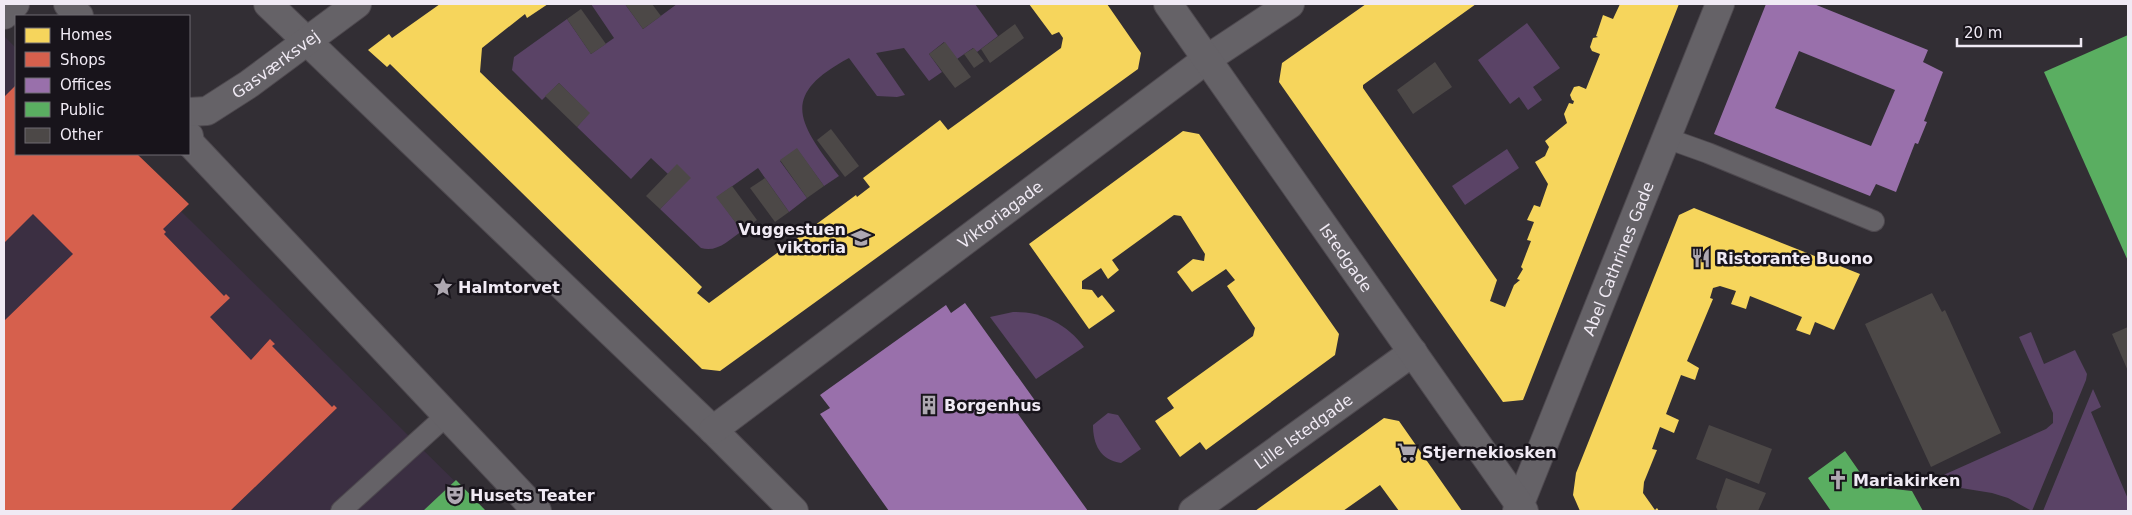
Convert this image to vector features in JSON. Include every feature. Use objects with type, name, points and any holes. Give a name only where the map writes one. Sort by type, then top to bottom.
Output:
[{"type":"street","points":[[4,15],[15,4]]},
{"type":"street","points":[[68,4],[78,15]]},
{"type":"street","points":[[268,4],[713,430],[794,511]]},
{"type":"street","name":"Gasværksvej","points":[[190,112],[207,111],[308,41],[357,4]]},
{"type":"street","name":"Istedgade","points":[[1168,4],[1520,509]]},
{"type":"street","name":"Viktoriagade","points":[[713,430],[1207,59],[1290,4]]},
{"type":"street","name":"Abel Cathrines Gade","points":[[1520,509],[1720,4]]},
{"type":"street","points":[[190,143],[537,511]]},
{"type":"street","name":"Lille Istedgade","points":[[1193,511],[1412,352]]},
{"type":"lane","points":[[1666,138],[1708,153],[1874,221]]},
{"type":"lane","points":[[341,511],[447,415]]},
{"type":"shaded area","points":[[591,4],[625,4],[643,29],[677,4],[975,4],[998,36],[977,52],[973,48],[957,59],[944,42],[929,54],[942,72],[929,81],[904,48],[876,53],[905,95],[897,97],[877,96],[849,58],[827,72],[812,85],[804,98],[802,111],[814,141],[839,176],[824,186],[797,149],[780,161],[807,198],[789,212],[758,168],[717,197],[742,231],[723,245],[707,249],[701,248],[660,209],[690,178],[668,174],[651,158],[631,179],[577,127],[589,113],[559,83],[542,100],[512,70],[514,57],[567,19],[591,54],[614,38]]},
{"type":"shaded area","points":[[1527,23],[1560,68],[1533,87],[1542,100],[1528,110],[1519,97],[1510,104],[1478,60]]},
{"type":"shaded area","points":[[4,36],[15,47],[15,155],[124,155],[485,511],[4,511]]},
{"type":"shaded area","points":[[1507,149],[1519,168],[1465,205],[1452,186]]},
{"type":"shaded area","points":[[1013,312],[1034,314],[1053,320],[1070,332],[1084,347],[1036,379],[990,317]]},
{"type":"shaded area","points":[[2031,332],[2044,364],[2075,350],[2087,374],[2032,511],[2008,498],[1992,493],[1930,483],[1930,481],[2046,429],[2053,423],[2053,413],[2019,337]]},
{"type":"shaded area","points":[[2093,389],[2101,407],[2091,412],[2128,499],[2128,511],[2043,511]]},
{"type":"shaded area","points":[[1108,413],[1118,415],[1141,449],[1121,463],[1103,455],[1094,439],[1093,425]]},
{"type":"building: Homes","points":[[440,4],[548,4],[527,18],[525,14],[482,48],[480,72],[702,287],[697,293],[709,303],[856,195],[857,197],[870,187],[863,178],[940,120],[948,130],[1061,48],[1063,38],[1059,32],[1052,35],[1029,4],[1107,4],[1141,53],[1138,69],[720,371],[702,369],[390,64],[387,67],[368,50],[389,34],[392,38]]},
{"type":"building: Homes","points":[[1366,4],[1476,4],[1363,85],[1363,88],[1497,280],[1490,301],[1505,307],[1514,285],[1520,280],[1517,279],[1523,269],[1521,267],[1531,241],[1527,240],[1534,222],[1527,220],[1534,205],[1540,207],[1548,184],[1535,162],[1545,156],[1549,147],[1545,141],[1567,123],[1564,114],[1569,103],[1573,104],[1574,101],[1570,95],[1574,87],[1579,86],[1586,89],[1600,54],[1592,51],[1590,47],[1593,38],[1598,37],[1596,36],[1603,15],[1613,19],[1620,4],[1679,4],[1523,400],[1503,402],[1279,82],[1282,63]]},
{"type":"building: Homes","points":[[1183,131],[1199,134],[1339,334],[1335,355],[1206,450],[1200,442],[1180,457],[1155,421],[1174,408],[1167,398],[1253,336],[1255,328],[1227,286],[1235,280],[1226,269],[1192,292],[1177,272],[1193,259],[1204,261],[1205,254],[1181,216],[1174,215],[1112,260],[1119,270],[1108,279],[1101,268],[1082,281],[1082,289],[1092,290],[1098,298],[1102,295],[1115,311],[1089,329],[1029,244]]},
{"type":"building: Homes","points":[[1694,208],[1860,274],[1834,330],[1815,322],[1810,335],[1796,330],[1802,317],[1750,296],[1746,309],[1731,304],[1736,291],[1720,286],[1713,288],[1710,298],[1713,299],[1687,361],[1699,368],[1695,380],[1681,375],[1666,414],[1679,420],[1674,433],[1660,427],[1652,449],[1657,450],[1644,482],[1643,493],[1655,510],[1657,508],[1659,511],[1580,511],[1573,495],[1576,473],[1679,215]]},
{"type":"building: Homes","points":[[1384,418],[1399,421],[1462,511],[1399,511],[1380,485],[1343,511],[1255,511]]},
{"type":"building: Shops","points":[[15,86],[15,155],[138,155],[189,204],[163,229],[166,232],[164,234],[224,296],[226,294],[230,298],[210,317],[251,360],[270,339],[275,344],[272,346],[332,407],[334,405],[337,408],[230,511],[4,511],[4,321],[73,254],[33,214],[4,243],[4,97]]},
{"type":"building: Offices","points":[[1766,4],[1814,4],[1928,50],[1923,62],[1943,72],[1924,121],[1927,122],[1918,144],[1915,143],[1896,192],[1876,184],[1870,196],[1714,134]],"holes":[[[1799,51],[1895,90],[1871,146],[1775,108]]]},
{"type":"building: Offices","name":"Borgenhus","points":[[965,303],[1036,402],[1018,414],[1088,511],[889,511],[820,414],[830,408],[820,395],[946,305],[951,313]]},
{"type":"building: Public","points":[[2128,35],[2128,261],[2044,72]]},
{"type":"building: Public","name":"Mariakirken","points":[[1845,451],[1868,484],[1871,483],[1876,487],[1912,491],[1923,511],[1831,511],[1808,478]]},
{"type":"building: Public","name":"Husets Teater","points":[[456,480],[486,511],[423,511]]},
{"type":"building: Other","points":[[625,4],[652,4],[661,16],[643,29]]},
{"type":"building: Other","points":[[581,9],[606,44],[591,54],[567,19]]},
{"type":"building: Other","points":[[1015,24],[1024,38],[990,63],[981,49]]},
{"type":"building: Other","points":[[945,42],[971,77],[955,88],[929,54]]},
{"type":"building: Other","points":[[974,48],[984,61],[974,68],[964,54]]},
{"type":"building: Other","points":[[1435,62],[1452,87],[1413,114],[1397,90]]},
{"type":"building: Other","points":[[559,83],[590,113],[577,127],[545,96]]},
{"type":"building: Other","points":[[831,129],[859,166],[845,177],[817,140]]},
{"type":"building: Other","points":[[797,148],[824,186],[807,198],[780,160]]},
{"type":"building: Other","points":[[677,164],[691,178],[660,209],[646,196]]},
{"type":"building: Other","points":[[765,178],[789,212],[775,222],[750,188]]},
{"type":"building: Other","points":[[732,186],[757,220],[742,231],[716,197]]},
{"type":"building: Other","points":[[1932,293],[1942,312],[1945,310],[2001,433],[1931,467],[1865,324]]},
{"type":"building: Other","points":[[2128,327],[2128,371],[2112,334]]},
{"type":"building: Other","points":[[1709,425],[1772,449],[1759,484],[1696,459]]},
{"type":"building: Other","points":[[1726,478],[1766,493],[1758,511],[1718,511],[1716,507]]},
{"type":"place","name":"Vuggestuen viktoria","points":[[861,238]]},
{"type":"place","name":"Ristorante Buono","points":[[1701,258]]},
{"type":"place","name":"Halmtorvet","points":[[443,287]]},
{"type":"place","name":"Borgenhus","points":[[929,405]]},
{"type":"place","name":"Stjernekiosken","points":[[1407,452]]},
{"type":"place","name":"Mariakirken","points":[[1838,480]]},
{"type":"place","name":"Husets Teater","points":[[455,495]]}]
